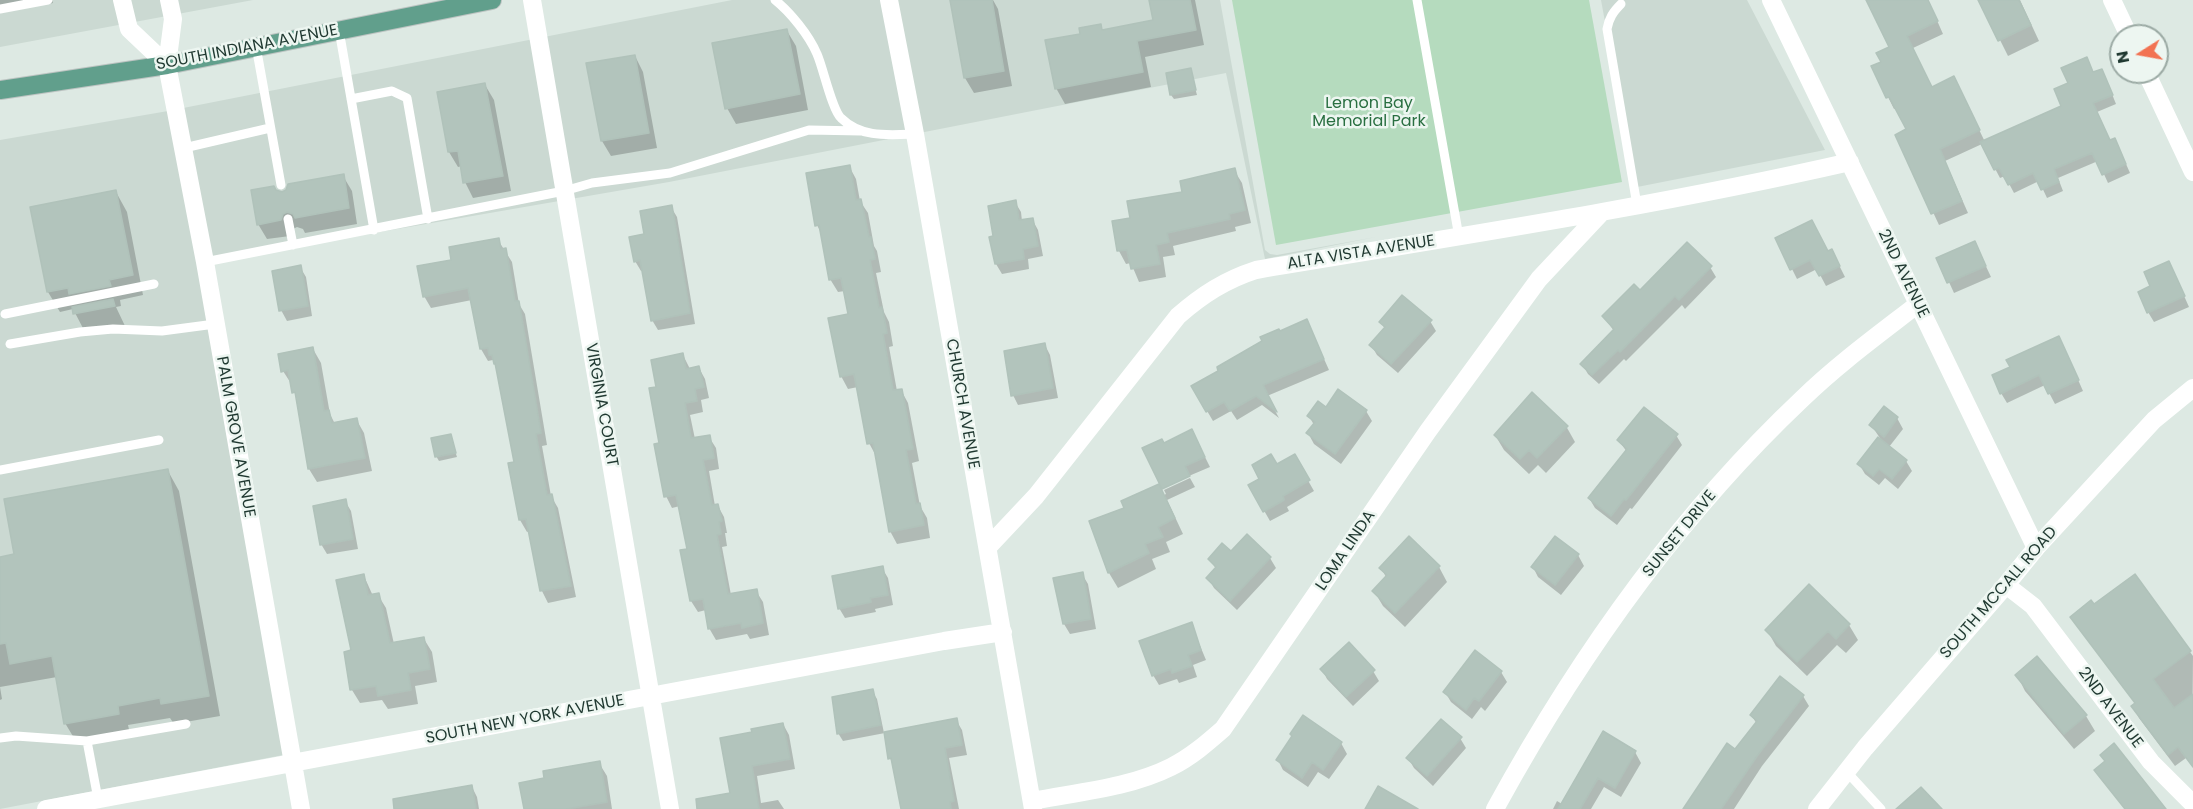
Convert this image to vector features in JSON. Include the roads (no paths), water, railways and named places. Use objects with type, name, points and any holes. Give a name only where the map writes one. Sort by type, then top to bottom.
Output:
[{"type":"main road","name":"SOUTH INDIANA AVENUE","points":[[0,90],[167,65],[492,0]]},
{"type":"street","points":[[122,0],[129,29],[167,65]]},
{"type":"street","name":"PALM GROVE AVENUE","points":[[169,0],[173,20],[167,65],[205,262],[301,809]]},
{"type":"street","name":"VIRGINIA COURT","points":[[532,0],[670,809]]},
{"type":"street","name":"CHURCH AVENUE","points":[[889,0],[915,134],[1033,805]]},
{"type":"street","name":"2ND AVENUE","points":[[1772,0],[2036,548]]},
{"type":"street","points":[[2112,0],[2123,24]]},
{"type":"street","points":[[2152,84],[2193,172]]},
{"type":"street","name":"ALTA VISTA AVENUE","points":[[988,547],[1036,496],[1178,316],[1199,297],[1222,283],[1256,270],[1601,213],[1768,181],[1850,162]]},
{"type":"street","name":"LOMA LINDA","points":[[1033,805],[1136,781],[1158,773],[1193,754],[1223,729],[1435,421],[1539,279],[1601,213]]},
{"type":"street","name":"SUNSET DRIVE","points":[[1495,809],[1567,686],[1615,616],[1678,533],[1738,464],[1802,399],[1854,353],[1918,304]]},
{"type":"street","name":"SOUTH MCCALL ROAD","points":[[1817,809],[1846,771],[2036,548],[2154,420],[2193,388]]},
{"type":"street","name":"2ND AVENUE","points":[[2006,585],[2033,606],[2151,762],[2193,804]]},
{"type":"street","name":"SOUTH NEW YORK AVENUE","points":[[46,809],[932,643],[1003,632]]},
{"type":"lane","points":[[0,9],[48,0]]},
{"type":"lane","points":[[775,0],[788,11],[816,52],[839,117],[861,131]]},
{"type":"lane","points":[[1417,0],[1459,237]]},
{"type":"lane","points":[[1621,4],[1613,12],[1607,29],[1637,205]]},
{"type":"lane","points":[[339,30],[374,230]]},
{"type":"lane","points":[[256,46],[281,185]]},
{"type":"lane","points":[[351,99],[392,91],[407,98],[428,219]]},
{"type":"lane","points":[[184,148],[270,128]]},
{"type":"lane","points":[[205,262],[428,219],[564,191],[592,183],[670,173],[809,130],[861,131],[882,136],[915,134]]},
{"type":"lane","points":[[288,219],[293,245]]},
{"type":"lane","points":[[5,314],[154,284]]},
{"type":"lane","points":[[10,344],[102,330],[128,328],[162,331],[215,324]]},
{"type":"lane","points":[[0,470],[159,440]]},
{"type":"lane","points":[[0,738],[16,736],[87,741],[186,724]]},
{"type":"lane","points":[[87,741],[98,799]]},
{"type":"lane","points":[[1846,771],[1881,809]]},
{"type":"park label","name":"Lemon Bay Memorial Park","points":[[1369,113]]}]
